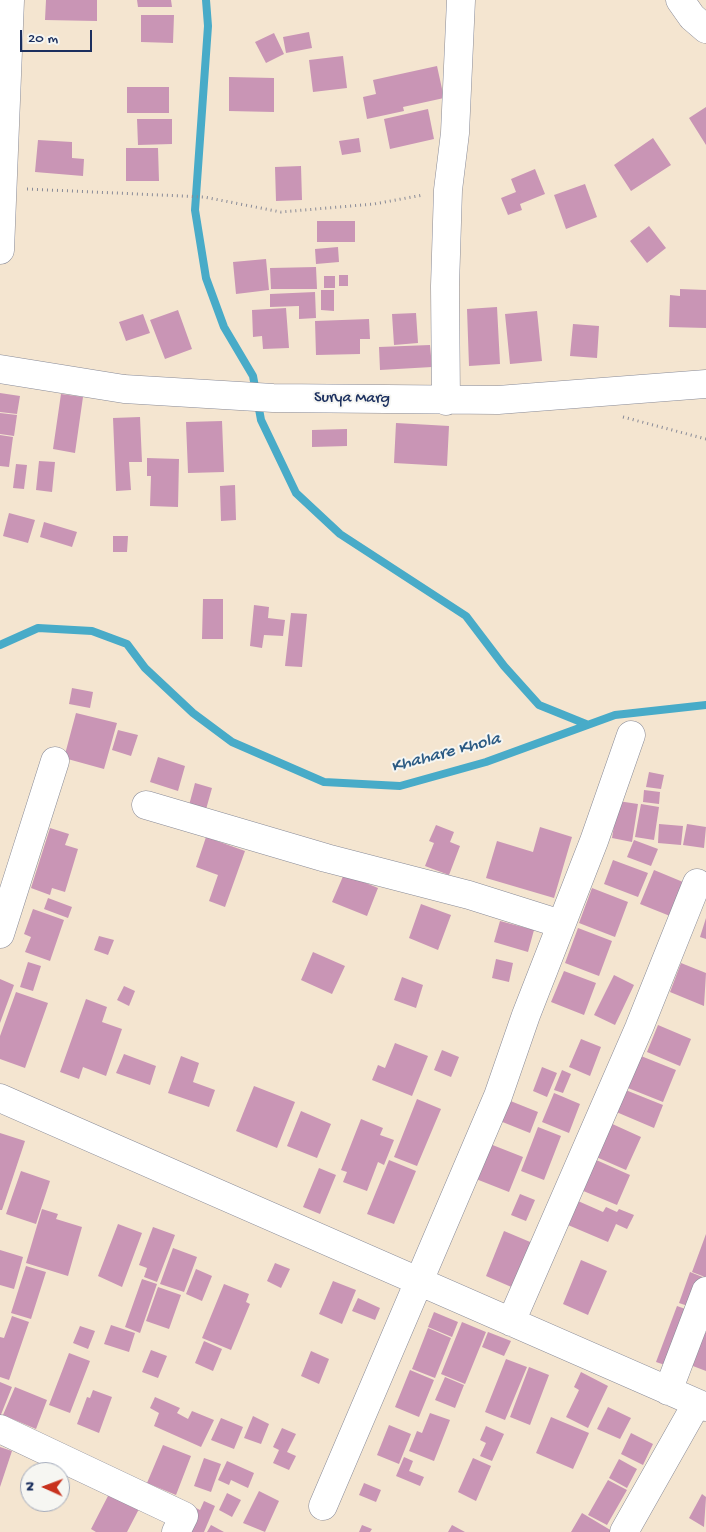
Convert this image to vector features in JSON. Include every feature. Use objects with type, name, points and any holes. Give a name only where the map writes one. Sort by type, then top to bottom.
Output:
[{"type":"street","points":[[0,250],[4,188],[5,30],[10,0]]},
{"type":"street","points":[[446,401],[448,190],[455,132],[461,0]]},
{"type":"street","points":[[680,0],[692,17],[706,29]]},
{"type":"street","name":"Surya Marg","points":[[0,369],[124,389],[273,398],[446,401],[552,397],[706,384]]},
{"type":"street","points":[[323,1506],[498,1096],[526,1015],[594,841],[631,735]]},
{"type":"street","points":[[0,934],[55,761]]},
{"type":"street","points":[[146,805],[326,858],[469,896],[561,924]]},
{"type":"street","points":[[511,1322],[639,1028],[697,883]]},
{"type":"street","points":[[1,1103],[420,1281],[702,1405],[624,1532]]},
{"type":"street","points":[[668,1391],[706,1292]]},
{"type":"street","points":[[0,1429],[184,1516],[176,1532]]},
{"type":"path","points":[[4,188],[204,197],[280,212],[374,204],[448,190]]},
{"type":"path","points":[[620,416],[706,439]]},
{"type":"building","points":[[46,0],[97,0],[97,21],[45,20]]},
{"type":"building","points":[[137,0],[171,0],[172,7],[138,7]]},
{"type":"building","points":[[141,15],[174,15],[173,43],[141,42]]},
{"type":"building","points":[[309,32],[312,48],[286,53],[283,37]]},
{"type":"building","points":[[274,33],[284,54],[266,63],[255,42]]},
{"type":"building","points":[[343,56],[347,88],[313,92],[309,60]]},
{"type":"building","points":[[437,66],[444,98],[403,107],[404,111],[367,119],[363,97],[376,94],[373,80]]},
{"type":"building","points":[[229,77],[274,78],[274,112],[229,111]]},
{"type":"building","points":[[127,87],[169,87],[169,113],[127,113]]},
{"type":"building","points":[[706,107],[706,145],[689,118]]},
{"type":"building","points":[[428,109],[434,139],[390,149],[384,119]]},
{"type":"building","points":[[137,119],[172,119],[172,144],[138,145]]},
{"type":"building","points":[[359,138],[361,152],[342,155],[339,141]]},
{"type":"building","points":[[653,138],[671,165],[631,191],[614,165]]},
{"type":"building","points":[[38,140],[72,142],[72,158],[84,159],[83,176],[35,172]]},
{"type":"building","points":[[126,148],[158,148],[159,181],[126,181]]},
{"type":"building","points":[[301,166],[302,200],[276,201],[275,167]]},
{"type":"building","points":[[535,169],[545,194],[520,204],[522,210],[508,215],[501,198],[516,192],[511,179]]},
{"type":"building","points":[[585,184],[597,217],[566,229],[554,195]]},
{"type":"building","points":[[317,221],[355,221],[355,242],[317,242]]},
{"type":"building","points":[[649,226],[666,248],[647,263],[630,241]]},
{"type":"building","points":[[338,247],[339,262],[316,264],[315,249]]},
{"type":"building","points":[[266,259],[269,290],[236,294],[233,262]]},
{"type":"building","points":[[316,267],[317,289],[271,289],[270,268]]},
{"type":"building","points":[[339,275],[348,275],[348,286],[339,286]]},
{"type":"building","points":[[324,276],[335,276],[335,288],[324,288]]},
{"type":"building","points":[[680,289],[706,290],[706,328],[669,327],[670,295],[680,296]]},
{"type":"building","points":[[321,290],[334,290],[334,311],[321,310]]},
{"type":"building","points":[[315,292],[316,318],[299,319],[299,306],[270,307],[270,294]]},
{"type":"building","points":[[497,307],[500,364],[469,366],[467,309]]},
{"type":"building","points":[[286,308],[289,348],[263,349],[262,336],[253,337],[252,310]]},
{"type":"building","points":[[178,310],[192,349],[165,359],[150,320]]},
{"type":"building","points":[[537,311],[542,361],[510,364],[505,314]]},
{"type":"building","points":[[416,313],[418,343],[394,345],[392,314]]},
{"type":"building","points":[[143,314],[150,333],[126,341],[119,322]]},
{"type":"building","points":[[369,319],[370,339],[360,339],[360,354],[316,355],[315,321]]},
{"type":"building","points":[[573,324],[599,326],[597,358],[570,356]]},
{"type":"building","points":[[430,345],[432,367],[380,370],[379,347]]},
{"type":"building","points":[[0,393],[20,396],[17,414],[0,412]]},
{"type":"building","points":[[61,394],[83,397],[75,453],[53,449]]},
{"type":"building","points":[[0,413],[17,415],[14,436],[0,434]]},
{"type":"building","points":[[140,417],[142,462],[129,462],[131,490],[116,491],[113,418]]},
{"type":"building","points":[[222,421],[224,472],[188,473],[186,422]]},
{"type":"building","points":[[396,423],[449,426],[447,466],[394,463]]},
{"type":"building","points":[[347,429],[347,446],[312,447],[312,430]]},
{"type":"building","points":[[0,435],[13,437],[9,467],[0,466]]},
{"type":"building","points":[[147,458],[179,459],[178,507],[150,506],[151,476],[147,476]]},
{"type":"building","points":[[39,461],[55,462],[52,492],[36,490]]},
{"type":"building","points":[[16,464],[27,465],[24,489],[13,488]]},
{"type":"building","points":[[235,485],[236,520],[221,521],[220,486]]},
{"type":"building","points":[[9,513],[35,520],[28,543],[3,536]]},
{"type":"building","points":[[44,522],[77,532],[72,547],[40,537]]},
{"type":"building","points":[[113,536],[128,536],[127,552],[113,552]]},
{"type":"building","points":[[203,599],[223,599],[223,639],[202,639]]},
{"type":"building","points":[[254,605],[269,607],[268,618],[285,620],[283,636],[264,635],[262,648],[250,646]]},
{"type":"building","points":[[291,613],[307,614],[302,667],[285,666]]},
{"type":"building","points":[[72,688],[93,692],[90,708],[69,704]]},
{"type":"building","points":[[76,713],[117,723],[104,769],[64,758]]},
{"type":"building","points":[[118,730],[138,735],[131,756],[112,750]]},
{"type":"building","points":[[158,757],[185,766],[178,791],[150,782]]},
{"type":"building","points":[[649,772],[664,775],[661,789],[646,787]]},
{"type":"building","points":[[195,783],[212,788],[205,813],[188,809]]},
{"type":"building","points":[[644,790],[660,792],[659,804],[643,802]]},
{"type":"building","points":[[618,801],[638,804],[632,842],[612,838]]},
{"type":"building","points":[[641,804],[659,807],[654,840],[635,837]]},
{"type":"building","points":[[659,824],[683,826],[681,845],[658,843]]},
{"type":"building","points":[[687,824],[706,827],[704,848],[683,845]]},
{"type":"building","points":[[436,825],[454,832],[450,842],[460,846],[449,875],[425,866],[434,843],[429,841]]},
{"type":"building","points":[[540,827],[572,837],[554,898],[486,878],[497,841],[533,852]]},
{"type":"building","points":[[50,828],[69,834],[65,845],[78,849],[65,892],[52,888],[50,895],[31,888]]},
{"type":"building","points":[[206,837],[245,851],[225,907],[209,901],[218,875],[196,867]]},
{"type":"building","points":[[634,840],[658,849],[651,866],[627,857]]},
{"type":"building","points":[[613,860],[648,873],[638,897],[604,884]]},
{"type":"building","points":[[654,870],[683,882],[670,916],[640,904]]},
{"type":"building","points":[[344,874],[378,888],[367,916],[332,902]]},
{"type":"building","points":[[592,888],[628,902],[615,937],[579,923]]},
{"type":"building","points":[[48,898],[72,907],[68,918],[44,909]]},
{"type":"building","points":[[421,904],[451,915],[438,950],[409,938]]},
{"type":"building","points":[[33,909],[64,920],[50,961],[25,952],[31,937],[24,934]]},
{"type":"building","points":[[706,918],[706,939],[700,937]]},
{"type":"building","points":[[500,921],[534,930],[528,952],[494,942]]},
{"type":"building","points":[[578,928],[612,941],[599,976],[565,963]]},
{"type":"building","points":[[99,936],[114,940],[108,955],[94,950]]},
{"type":"building","points":[[313,952],[345,966],[332,994],[301,980]]},
{"type":"building","points":[[496,959],[513,963],[509,982],[492,978]]},
{"type":"building","points":[[28,962],[41,966],[33,991],[20,987]]},
{"type":"building","points":[[681,963],[706,973],[704,1006],[670,992]]},
{"type":"building","points":[[564,971],[596,983],[584,1015],[551,1002]]},
{"type":"building","points":[[614,975],[634,985],[615,1025],[594,1015]]},
{"type":"building","points":[[402,977],[423,985],[416,1008],[394,1000]]},
{"type":"building","points":[[0,979],[14,985],[0,1023]]},
{"type":"building","points":[[124,986],[135,991],[129,1006],[117,1000]]},
{"type":"building","points":[[16,992],[48,1003],[25,1068],[0,1059],[0,1036]]},
{"type":"building","points":[[86,999],[107,1007],[102,1022],[122,1029],[106,1076],[83,1067],[79,1079],[60,1072]]},
{"type":"building","points":[[658,1025],[691,1039],[680,1066],[647,1052]]},
{"type":"building","points":[[581,1039],[601,1047],[590,1076],[569,1067]]},
{"type":"building","points":[[395,1043],[428,1056],[412,1096],[372,1080],[378,1065],[385,1068]]},
{"type":"building","points":[[442,1050],[459,1057],[451,1077],[434,1070]]},
{"type":"building","points":[[124,1054],[156,1066],[150,1085],[116,1073]]},
{"type":"building","points":[[181,1056],[199,1063],[193,1082],[215,1090],[209,1107],[168,1093]]},
{"type":"building","points":[[641,1056],[676,1070],[663,1102],[628,1088]]},
{"type":"building","points":[[542,1067],[557,1073],[547,1097],[533,1091]]},
{"type":"building","points":[[562,1070],[571,1074],[563,1093],[554,1090]]},
{"type":"building","points":[[254,1086],[295,1102],[277,1148],[236,1131]]},
{"type":"building","points":[[623,1089],[663,1105],[654,1128],[614,1111]]},
{"type":"building","points":[[554,1093],[580,1104],[569,1133],[542,1122]]},
{"type":"building","points":[[503,1098],[538,1112],[530,1133],[495,1119]]},
{"type":"building","points":[[417,1099],[441,1109],[417,1166],[394,1157]]},
{"type":"building","points":[[301,1111],[331,1124],[317,1158],[287,1146]]},
{"type":"building","points":[[361,1119],[383,1128],[380,1135],[394,1140],[384,1165],[378,1162],[367,1191],[343,1182],[347,1172],[341,1170]]},
{"type":"building","points":[[608,1122],[641,1137],[626,1170],[594,1156]]},
{"type":"building","points":[[538,1127],[561,1136],[544,1180],[521,1171]]},
{"type":"building","points":[[0,1133],[25,1141],[2,1210],[0,1210]]},
{"type":"building","points":[[490,1144],[523,1157],[509,1192],[476,1179]]},
{"type":"building","points":[[594,1159],[630,1175],[617,1205],[581,1190]]},
{"type":"building","points":[[389,1160],[416,1171],[394,1224],[367,1214]]},
{"type":"building","points":[[319,1168],[336,1175],[320,1214],[303,1207]]},
{"type":"building","points":[[21,1171],[50,1181],[36,1224],[6,1214]]},
{"type":"building","points":[[520,1194],[535,1200],[526,1221],[511,1215]]},
{"type":"building","points":[[578,1201],[603,1212],[606,1207],[617,1212],[619,1209],[634,1215],[627,1229],[616,1224],[608,1242],[568,1225]]},
{"type":"building","points":[[42,1209],[58,1214],[56,1219],[82,1227],[68,1276],[26,1263]]},
{"type":"building","points":[[118,1224],[142,1233],[122,1287],[98,1276]]},
{"type":"building","points":[[153,1227],[175,1235],[157,1282],[144,1277],[147,1268],[139,1265]]},
{"type":"building","points":[[504,1231],[535,1244],[516,1289],[486,1276]]},
{"type":"building","points":[[706,1234],[706,1276],[705,1277],[692,1272]]},
{"type":"building","points":[[173,1248],[197,1257],[184,1292],[160,1284]]},
{"type":"building","points":[[0,1250],[23,1257],[14,1289],[0,1285]]},
{"type":"building","points":[[581,1260],[607,1271],[588,1315],[563,1304]]},
{"type":"building","points":[[275,1263],[290,1269],[281,1288],[267,1281]]},
{"type":"building","points":[[26,1266],[46,1272],[31,1319],[11,1313]]},
{"type":"building","points":[[196,1269],[212,1276],[202,1301],[186,1294]]},
{"type":"building","points":[[690,1272],[705,1278],[694,1308],[679,1303]]},
{"type":"building","points":[[142,1279],[157,1284],[140,1333],[125,1327]]},
{"type":"building","points":[[333,1281],[356,1290],[342,1324],[319,1314]]},
{"type":"building","points":[[224,1284],[249,1294],[246,1302],[250,1304],[231,1350],[202,1338]]},
{"type":"building","points":[[158,1287],[181,1295],[169,1329],[146,1321]]},
{"type":"building","points":[[358,1298],[380,1308],[375,1320],[352,1311]]},
{"type":"building","points":[[677,1306],[691,1311],[671,1367],[656,1362]]},
{"type":"building","points":[[434,1312],[458,1322],[452,1337],[428,1327]]},
{"type":"building","points":[[12,1316],[29,1322],[9,1380],[0,1377],[0,1337],[4,1338]]},
{"type":"building","points":[[462,1322],[486,1332],[465,1384],[441,1374]]},
{"type":"building","points":[[111,1325],[135,1333],[129,1352],[104,1344]]},
{"type":"building","points":[[80,1326],[95,1331],[88,1349],[73,1343]]},
{"type":"building","points":[[428,1328],[451,1338],[435,1378],[412,1369]]},
{"type":"building","points":[[698,1330],[706,1333],[706,1371],[685,1363]]},
{"type":"building","points":[[488,1332],[511,1341],[504,1356],[482,1347]]},
{"type":"building","points":[[204,1341],[222,1349],[213,1371],[195,1363]]},
{"type":"building","points":[[151,1350],[167,1356],[158,1378],[142,1372]]},
{"type":"building","points":[[311,1351],[329,1359],[319,1384],[301,1376]]},
{"type":"building","points":[[69,1353],[90,1361],[70,1413],[49,1405]]},
{"type":"building","points":[[506,1359],[527,1367],[505,1420],[485,1412]]},
{"type":"building","points":[[529,1367],[549,1375],[530,1425],[510,1417]]},
{"type":"building","points":[[410,1370],[434,1380],[419,1417],[395,1407]]},
{"type":"building","points":[[581,1372],[608,1386],[588,1428],[566,1417],[579,1390],[574,1387]]},
{"type":"building","points":[[445,1377],[464,1385],[455,1408],[435,1400]]},
{"type":"building","points":[[0,1382],[12,1387],[0,1417]]},
{"type":"building","points":[[15,1387],[47,1400],[36,1429],[3,1415]]},
{"type":"building","points":[[93,1390],[112,1397],[99,1433],[77,1424],[87,1397],[90,1398]]},
{"type":"building","points":[[155,1397],[180,1408],[177,1413],[188,1419],[192,1411],[214,1420],[201,1447],[154,1426],[159,1413],[150,1408]]},
{"type":"building","points":[[608,1407],[631,1418],[620,1439],[597,1429]]},
{"type":"building","points":[[430,1413],[450,1420],[434,1461],[409,1451],[417,1431],[422,1433]]},
{"type":"building","points":[[253,1416],[269,1424],[261,1444],[244,1438]]},
{"type":"building","points":[[551,1417],[589,1433],[573,1469],[536,1453]]},
{"type":"building","points":[[221,1418],[243,1427],[234,1449],[211,1440]]},
{"type":"building","points":[[389,1425],[411,1434],[399,1464],[377,1455]]},
{"type":"building","points":[[486,1426],[504,1434],[492,1461],[480,1456],[486,1443],[480,1440]]},
{"type":"building","points":[[282,1428],[296,1434],[287,1452],[296,1456],[289,1470],[273,1463],[279,1450],[273,1447]]},
{"type":"building","points":[[631,1433],[653,1444],[643,1465],[621,1454]]},
{"type":"building","points":[[163,1445],[191,1456],[176,1495],[147,1483]]},
{"type":"building","points":[[0,1447],[12,1451],[0,1487]]},
{"type":"building","points":[[404,1457],[413,1461],[409,1471],[424,1477],[420,1486],[396,1476]]},
{"type":"building","points":[[204,1458],[221,1464],[211,1492],[194,1486]]},
{"type":"building","points":[[473,1458],[491,1466],[476,1501],[458,1492]]},
{"type":"building","points":[[619,1459],[637,1469],[627,1488],[609,1478]]},
{"type":"building","points":[[227,1461],[254,1473],[248,1488],[231,1480],[229,1485],[218,1480]]},
{"type":"building","points":[[608,1480],[627,1490],[607,1525],[588,1515]]},
{"type":"building","points":[[364,1483],[381,1490],[376,1502],[359,1495]]},
{"type":"building","points":[[259,1491],[279,1501],[265,1532],[243,1523]]},
{"type":"building","points":[[227,1493],[241,1500],[232,1517],[219,1510]]},
{"type":"building","points":[[109,1494],[139,1509],[127,1532],[96,1532],[91,1529]]},
{"type":"building","points":[[702,1494],[706,1497],[704,1527],[689,1518]]},
{"type":"building","points":[[204,1501],[215,1506],[204,1532],[189,1532],[194,1507],[200,1510]]},
{"type":"building","points":[[582,1513],[612,1531],[571,1532]]},
{"type":"building","points":[[211,1525],[224,1532],[207,1532]]},
{"type":"building","points":[[362,1525],[372,1529],[370,1532],[359,1532]]},
{"type":"building","points":[[452,1525],[465,1532],[448,1532]]},
{"type":"waterway","points":[[206,0],[208,26],[195,210],[206,278],[224,327],[253,376],[261,420],[296,493],[340,534],[466,616],[504,666],[539,705],[586,724]]},
{"type":"waterway","name":"Khahare Khola","points":[[0,645],[38,628],[92,631],[127,644],[145,668],[193,713],[232,742],[324,782],[400,786],[486,762],[615,715],[706,705]]}]
